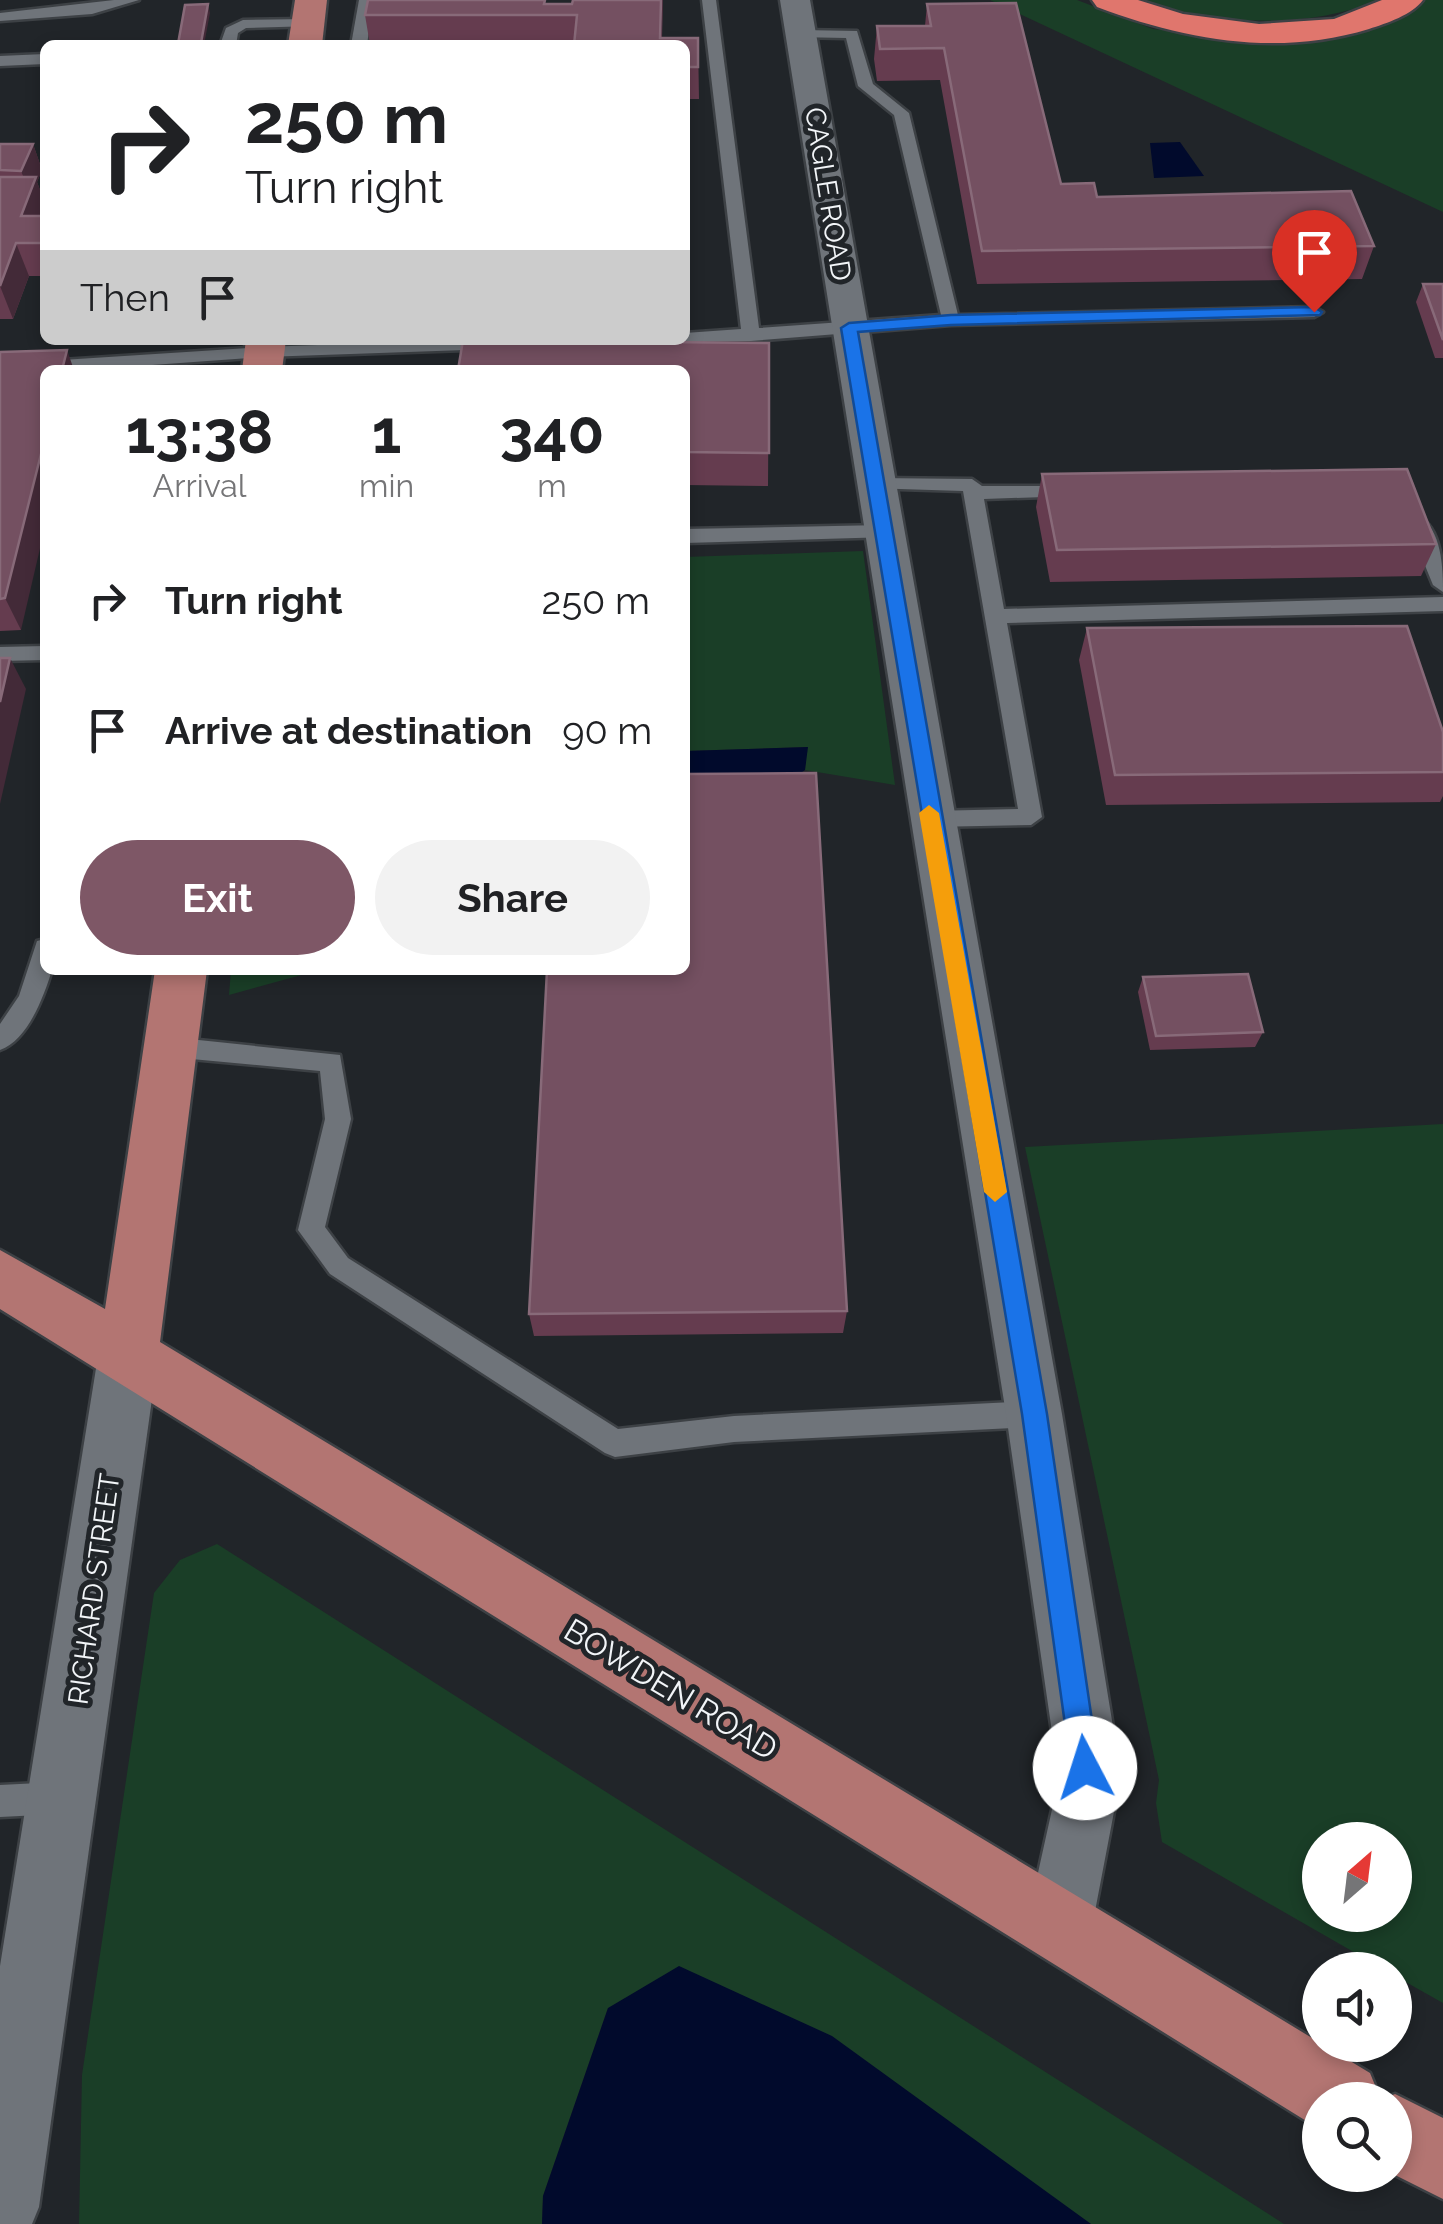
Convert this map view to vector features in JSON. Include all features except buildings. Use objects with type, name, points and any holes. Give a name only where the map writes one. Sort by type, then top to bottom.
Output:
[{"type":"highway","points":[[1108,0],[1195,25],[1278,33],[1371,19],[1407,0]]},
{"type":"main road","name":"RICHARD STREET","points":[[128,1356],[180,975]]},
{"type":"main road","name":"BOWDEN ROAD","points":[[0,1277],[1313,2082]]},
{"type":"main road","points":[[1412,2143],[1443,2162]]},
{"type":"street","name":"CAGLE ROAD","points":[[798,17],[930,820],[1034,1414],[1084,1739],[1086,1796],[1059,1927]]},
{"type":"street","name":"RICHARD STREET","points":[[0,2207],[32,1800],[128,1356]]},
{"type":"lane","points":[[0,16],[92,10],[132,0]]},
{"type":"lane","points":[[360,40],[366,0]]},
{"type":"lane","points":[[709,0],[751,336]]},
{"type":"lane","points":[[798,17],[852,34],[866,86],[900,112],[951,320]]},
{"type":"lane","points":[[229,40],[231,30],[243,24],[308,23]]},
{"type":"lane","points":[[0,61],[40,59]]},
{"type":"lane","points":[[690,338],[951,320],[1314,312]]},
{"type":"lane","points":[[154,365],[325,345]]},
{"type":"lane","points":[[342,345],[466,345]]},
{"type":"lane","points":[[370,365],[371,348]]},
{"type":"lane","points":[[0,370],[40,369]]},
{"type":"lane","points":[[875,484],[972,485],[1032,816],[930,820]]},
{"type":"lane","points":[[973,493],[1090,489]]},
{"type":"lane","points":[[1407,497],[1443,585]]},
{"type":"lane","points":[[690,536],[883,532]]},
{"type":"lane","points":[[996,616],[1443,604]]},
{"type":"lane","points":[[0,654],[40,653]]},
{"type":"lane","points":[[0,1040],[22,1011],[40,972]]},
{"type":"lane","points":[[170,1047],[331,1062],[338,1119],[311,1230],[340,1266],[615,1442],[734,1429],[1034,1414]]},
{"type":"green space","points":[[990,0],[1077,0],[1153,29],[1260,40],[1340,36],[1406,15],[1425,0],[1443,0],[1443,212]]},
{"type":"green space","points":[[1134,0],[1381,0],[1320,16],[1258,21],[1196,14]]},
{"type":"green space","points":[[863,551],[895,785],[805,770],[807,747],[690,751],[690,557]]},
{"type":"green space","points":[[231,975],[302,975],[229,995]]},
{"type":"green space","points":[[1443,1124],[1443,2003],[1412,1986],[1412,1952],[1354,1952],[1319,1932],[1412,1932],[1412,1822],[1302,1822],[1302,1922],[1162,1842],[1156,1803],[1159,1780],[1025,1147]]},
{"type":"green space","points":[[217,1544],[1284,2224],[1091,2224],[985,2151],[608,2008],[543,2196],[542,2224],[79,2224],[82,2075],[154,1593],[180,1560]]},
{"type":"water","points":[[1180,142],[1204,176],[1154,178],[1150,143]]},
{"type":"water","points":[[808,747],[805,770],[791,780],[690,787],[690,751]]},
{"type":"water","points":[[679,1966],[832,2036],[1091,2224],[542,2224],[543,2196],[608,2008]]},
{"type":"slow traffic","points":[[929,813],[995,1192]]},
{"type":"route","points":[[1085,1768],[1084,1739],[1034,1414],[928,811],[849,328],[951,320],[1314,312]]}]
